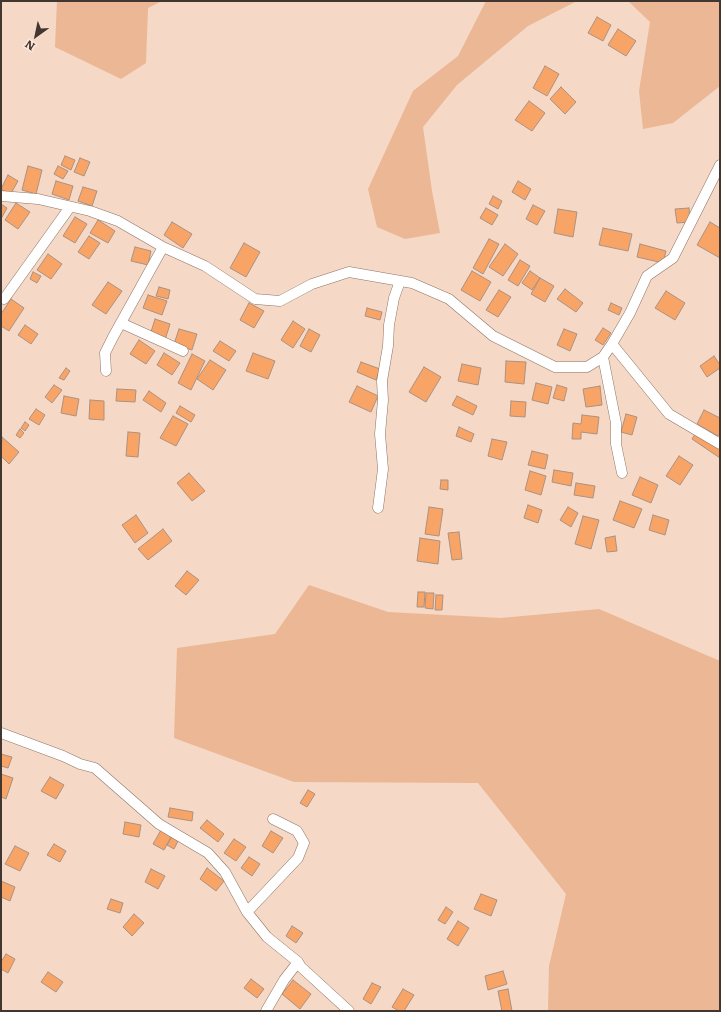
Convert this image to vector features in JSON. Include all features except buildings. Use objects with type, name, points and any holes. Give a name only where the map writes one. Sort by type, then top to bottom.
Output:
[{"type":"street","points":[[1,196],[38,199],[90,211],[118,221],[163,247],[205,266],[255,299],[280,301],[312,284],[350,272],[412,283],[449,299],[493,336],[555,367],[587,367],[603,357],[612,344],[630,313],[647,276],[673,258],[679,249],[720,164]]},
{"type":"street","points":[[4,299],[70,207]]},
{"type":"street","points":[[106,371],[105,353],[163,247]]},
{"type":"street","points":[[378,508],[383,469],[380,434],[383,400],[382,381],[388,346],[389,325],[394,298],[400,281]]},
{"type":"street","points":[[121,322],[183,351]]},
{"type":"street","points":[[612,344],[669,414],[720,444]]},
{"type":"street","points":[[603,357],[616,423],[616,444],[622,473]]},
{"type":"street","points":[[1,733],[63,756],[80,764],[95,768],[159,824],[208,853],[225,872],[247,912],[267,937],[298,962],[301,967],[349,1011]]},
{"type":"street","points":[[247,912],[298,858],[304,843],[297,831],[273,819]]},
{"type":"street","points":[[266,1011],[284,980],[298,962]]},
{"type":"shaded area","points":[[57,1],[162,1],[148,8],[146,63],[121,79],[55,47]]},
{"type":"shaded area","points":[[486,1],[577,1],[528,26],[457,85],[423,127],[432,191],[440,233],[405,239],[377,227],[368,189],[413,91],[458,56]]},
{"type":"shaded area","points":[[628,1],[720,1],[720,86],[673,123],[643,129],[639,91],[650,22]]},
{"type":"shaded area","points":[[309,585],[388,612],[501,618],[599,609],[720,661],[720,1011],[548,1011],[549,966],[566,894],[478,783],[294,782],[174,738],[177,648],[275,634]]}]
